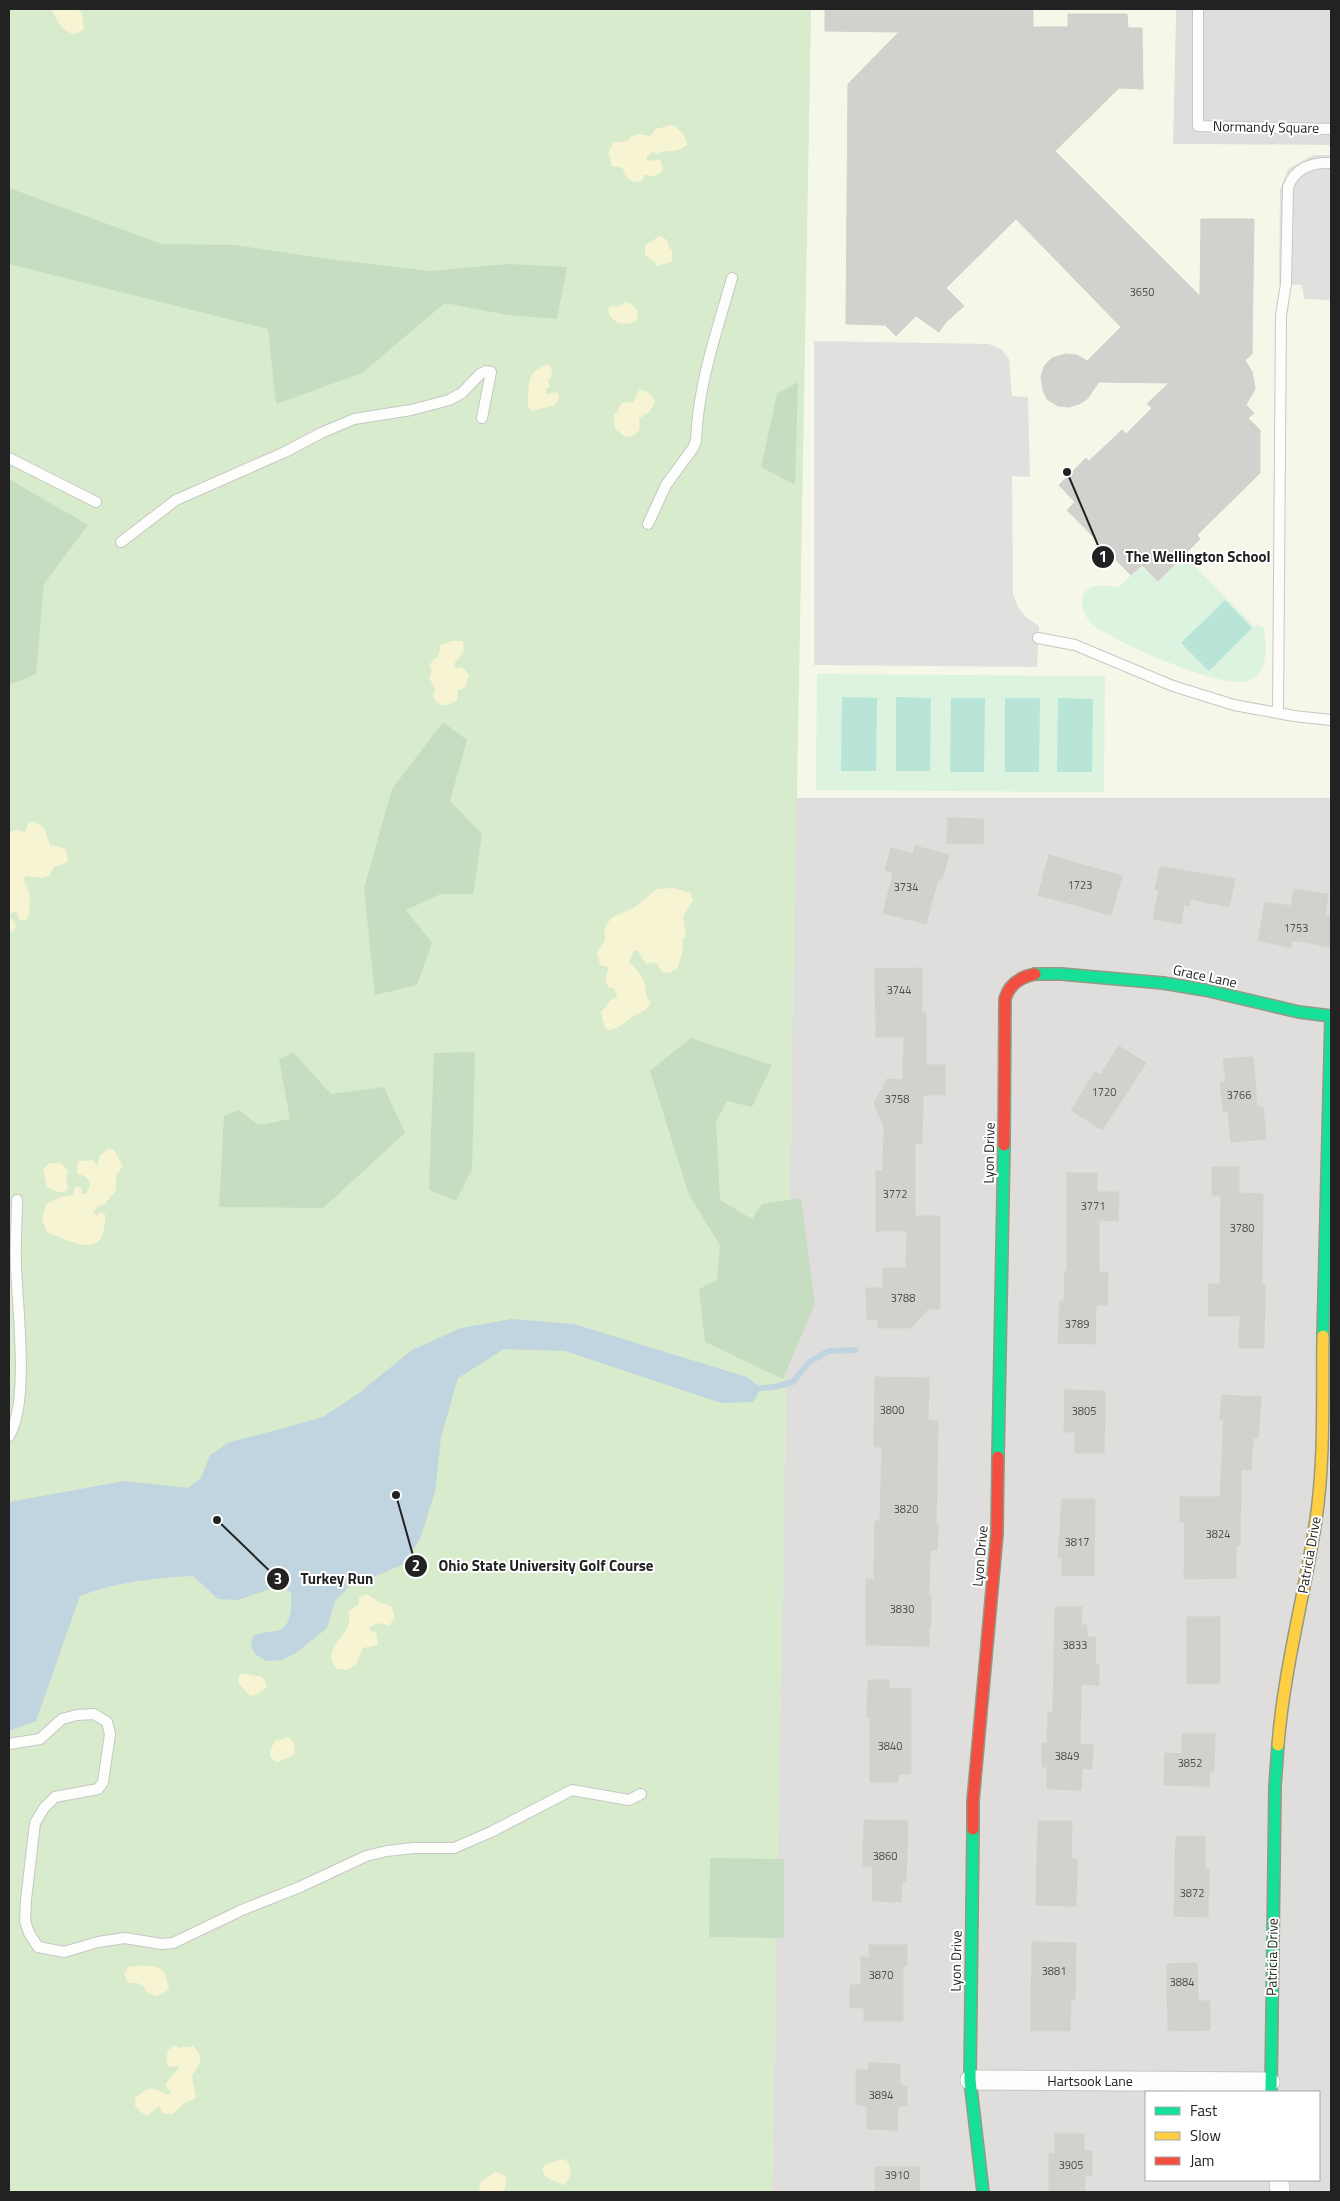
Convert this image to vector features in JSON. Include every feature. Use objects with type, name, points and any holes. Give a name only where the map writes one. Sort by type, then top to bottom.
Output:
[{"type":"street","name":"Grace Lane","points":[[1070,974],[1153,981],[1206,991],[1299,1013],[1331,1016]]},
{"type":"street","name":"Lyon Drive","points":[[983,2192],[970,2080],[973,1801],[997,1534],[1006,1054],[1004,999],[1006,991],[1015,982],[1031,975],[1070,974]]},
{"type":"street","name":"Patricia Drive","points":[[1271,2087],[1275,1786],[1279,1732],[1286,1675],[1316,1518],[1320,1470],[1331,1016]]},
{"type":"street","name":"Hartsook Lane","points":[[970,2080],[1271,2087]]},
{"type":"lane","name":"Normandy Square","points":[[1198,9],[1198,126],[1331,128]]},
{"type":"lane","points":[[1278,713],[1281,315],[1286,284],[1288,187],[1292,177],[1305,167],[1319,163],[1331,163]]},
{"type":"lane","points":[[648,524],[666,485],[696,441],[702,386],[732,278]]},
{"type":"lane","points":[[121,542],[176,500],[196,490],[285,452],[321,433],[354,419],[411,410],[448,400],[462,393],[480,374],[486,371],[491,372],[482,418]]},
{"type":"lane","points":[[9,458],[96,502]]},
{"type":"lane","points":[[1038,638],[1075,644],[1173,686],[1234,705],[1331,720]]},
{"type":"lane","points":[[9,1436],[16,1412],[19,1390],[20,1333],[16,1266],[17,1200]]},
{"type":"lane","points":[[9,1744],[40,1738],[62,1719],[77,1715],[94,1714],[107,1722],[110,1734],[102,1782],[98,1789],[55,1797],[44,1808],[35,1823],[25,1921],[29,1933],[38,1947],[64,1952],[124,1938],[161,1944],[173,1943],[242,1910],[300,1887],[366,1856],[414,1848],[454,1848],[491,1832],[572,1790],[629,1800],[642,1794]]},
{"type":"shaded area","points":[[811,9],[1176,9],[1173,144],[1331,145],[1331,798],[796,798]]},
{"type":"shaded area","points":[[1176,9],[1331,9],[1331,145],[1173,144]]},
{"type":"shaded area","points":[[1313,155],[1331,155],[1331,300],[1304,299],[1302,285],[1279,284],[1280,190],[1288,169]]},
{"type":"shaded area","points":[[814,341],[989,344],[1002,350],[1009,359],[1012,396],[1028,397],[1030,477],[1012,476],[1013,594],[1018,607],[1027,618],[1039,626],[1037,667],[814,665]]},
{"type":"shaded area","points":[[796,798],[1331,798],[1331,2192],[772,2192]]},
{"type":"green space","points":[[9,9],[811,9],[772,2192],[9,2192]]},
{"type":"green space","points":[[9,188],[162,244],[235,245],[328,259],[430,271],[507,264],[567,267],[557,319],[508,315],[445,303],[362,373],[276,404],[268,329],[9,264]]},
{"type":"green space","points":[[798,382],[795,485],[761,467],[777,394]]},
{"type":"green space","points":[[9,479],[88,525],[44,584],[36,674],[9,685]]},
{"type":"green space","points":[[1184,555],[1255,627],[1258,625],[1264,628],[1266,649],[1264,663],[1261,670],[1251,680],[1238,682],[1219,679],[1170,663],[1145,653],[1104,632],[1092,624],[1085,615],[1082,596],[1089,589],[1098,586],[1119,587],[1142,565],[1158,581]]},
{"type":"green space","points":[[1225,600],[1252,628],[1209,671],[1181,643]]},
{"type":"green space","points":[[817,674],[1105,676],[1104,792],[816,790]]},
{"type":"green space","points":[[842,697],[877,698],[876,771],[841,771]]},
{"type":"green space","points":[[896,697],[931,698],[930,771],[896,771]]},
{"type":"green space","points":[[951,698],[985,698],[984,772],[950,772]]},
{"type":"green space","points":[[1005,698],[1040,698],[1039,772],[1005,772]]},
{"type":"green space","points":[[1058,698],[1093,699],[1092,772],[1057,772]]},
{"type":"green space","points":[[443,722],[467,740],[450,801],[482,834],[473,894],[441,894],[406,910],[432,943],[417,985],[375,995],[364,888],[392,789]]},
{"type":"green space","points":[[691,1038],[772,1065],[752,1107],[727,1101],[716,1122],[720,1200],[752,1219],[762,1204],[801,1198],[815,1304],[783,1379],[705,1342],[699,1289],[717,1280],[720,1245],[689,1195],[650,1071]]},
{"type":"green space","points":[[293,1052],[331,1094],[384,1087],[405,1133],[323,1208],[219,1207],[224,1116],[239,1110],[258,1125],[290,1119],[279,1060]]},
{"type":"green space","points":[[475,1052],[472,1169],[456,1201],[429,1190],[434,1053]]},
{"type":"green space","points":[[710,1858],[784,1859],[784,1938],[709,1937]]},
{"type":"sand","points":[[52,9],[78,9],[82,13],[84,28],[74,34],[69,32],[60,25]]},
{"type":"sand","points":[[671,125],[682,132],[687,145],[674,151],[664,151],[657,154],[652,152],[647,157],[647,160],[657,159],[661,161],[663,170],[658,174],[654,176],[644,175],[642,181],[635,182],[627,177],[623,168],[611,166],[611,159],[608,153],[613,143],[627,141],[632,136],[639,134],[650,136],[656,129]]},
{"type":"sand","points":[[660,236],[667,240],[669,248],[672,250],[672,262],[656,266],[655,262],[645,255],[645,245]]},
{"type":"sand","points":[[625,302],[630,303],[638,311],[637,319],[627,324],[613,320],[608,309],[611,306],[619,307]]},
{"type":"sand","points":[[548,365],[551,367],[552,375],[548,381],[550,387],[546,389],[546,394],[558,392],[559,398],[555,405],[532,411],[528,407],[530,380],[535,371]]},
{"type":"sand","points":[[639,390],[647,391],[655,400],[654,404],[651,410],[639,419],[638,432],[630,437],[624,436],[615,429],[614,415],[624,402],[633,403]]},
{"type":"sand","points":[[452,641],[463,641],[464,651],[454,664],[456,669],[462,667],[469,675],[465,688],[458,690],[457,700],[450,704],[441,705],[433,697],[435,688],[429,678],[432,671],[429,665],[438,657],[441,645]]},
{"type":"sand","points":[[34,821],[44,828],[50,845],[66,849],[68,860],[64,864],[54,867],[49,876],[42,878],[25,876],[24,882],[28,888],[30,898],[28,918],[24,921],[19,919],[17,912],[12,912],[10,916],[16,926],[14,931],[9,933],[9,832],[18,830],[25,832],[28,824]]},
{"type":"sand","points":[[673,888],[691,893],[693,900],[683,916],[686,935],[682,940],[683,948],[678,968],[669,973],[663,972],[655,962],[646,964],[638,951],[634,950],[629,962],[642,977],[646,996],[651,1002],[645,1010],[618,1027],[609,1030],[605,1028],[601,1012],[611,1000],[616,998],[617,994],[606,983],[609,967],[600,965],[597,953],[605,940],[604,929],[611,918],[635,907],[657,889]]},
{"type":"sand","points":[[109,1149],[114,1150],[123,1166],[116,1176],[116,1190],[104,1205],[98,1206],[93,1213],[97,1215],[100,1212],[105,1214],[104,1229],[100,1239],[95,1244],[78,1244],[47,1232],[42,1219],[46,1204],[61,1197],[73,1195],[75,1186],[82,1188],[82,1194],[86,1194],[90,1185],[86,1177],[77,1173],[78,1161],[93,1160],[97,1166],[100,1155]]},
{"type":"sand","points":[[49,1163],[60,1163],[68,1171],[66,1179],[68,1188],[65,1192],[58,1192],[47,1187],[43,1169]]},
{"type":"sand","points":[[367,1594],[377,1601],[391,1606],[395,1617],[389,1626],[379,1623],[369,1627],[370,1631],[376,1633],[378,1645],[363,1648],[356,1665],[347,1670],[337,1669],[331,1657],[332,1651],[349,1623],[349,1611],[359,1604],[359,1597]]},
{"type":"sand","points":[[241,1673],[262,1677],[266,1683],[266,1688],[258,1694],[250,1696],[239,1684],[238,1678]]},
{"type":"sand","points":[[288,1737],[294,1743],[295,1754],[278,1762],[274,1761],[270,1756],[275,1741]]},
{"type":"sand","points":[[143,1965],[160,1968],[166,1975],[169,1989],[155,1996],[145,1990],[144,1986],[137,1983],[128,1983],[124,1974],[128,1967]]},
{"type":"sand","points":[[175,2045],[179,2048],[193,2046],[199,2054],[200,2061],[192,2076],[196,2098],[182,2105],[173,2114],[162,2113],[159,2106],[148,2115],[142,2113],[135,2106],[135,2098],[150,2089],[170,2094],[171,2091],[166,2087],[166,2083],[179,2068],[178,2066],[168,2067],[166,2060],[168,2050]]},
{"type":"sand","points":[[563,2159],[569,2164],[570,2171],[566,2183],[563,2185],[546,2177],[542,2170],[546,2164]]},
{"type":"sand","points":[[495,2172],[505,2175],[506,2184],[504,2190],[502,2192],[478,2192],[481,2182]]},
{"type":"water","points":[[512,1319],[574,1324],[747,1377],[761,1388],[753,1402],[721,1403],[565,1351],[504,1349],[458,1378],[441,1437],[435,1492],[420,1539],[404,1564],[376,1576],[356,1580],[335,1601],[327,1628],[296,1653],[281,1660],[266,1661],[255,1654],[251,1646],[253,1636],[281,1629],[288,1621],[291,1610],[291,1593],[282,1585],[238,1600],[218,1599],[193,1576],[107,1587],[80,1596],[36,1721],[9,1731],[9,1502],[124,1481],[188,1488],[201,1478],[210,1455],[228,1443],[323,1417],[359,1393],[412,1350],[461,1328]]},
{"type":"building","points":[[825,9],[1033,9],[1033,27],[1068,27],[1068,14],[1127,14],[1128,28],[1142,28],[1143,89],[1119,88],[1055,151],[1200,296],[1201,219],[1254,219],[1252,354],[1245,360],[1252,372],[1255,389],[1246,405],[1254,413],[1248,418],[1260,430],[1260,473],[1197,535],[1200,539],[1158,581],[1142,565],[1131,575],[1067,510],[1075,502],[1059,485],[1086,458],[1089,461],[1122,430],[1126,434],[1152,408],[1147,404],[1169,383],[1099,382],[1087,399],[1069,407],[1058,406],[1047,399],[1043,390],[1041,376],[1045,365],[1052,358],[1065,354],[1077,355],[1087,361],[1121,327],[1016,219],[946,288],[964,306],[946,322],[939,332],[916,316],[896,336],[885,325],[846,324],[848,84],[899,32],[825,31]]},
{"type":"building","points":[[948,818],[984,819],[983,844],[947,843]]},
{"type":"building","points":[[915,846],[949,855],[942,880],[938,879],[926,924],[883,913],[893,873],[885,870],[891,848],[913,854]]},
{"type":"building","points":[[1049,855],[1122,876],[1111,915],[1038,895]]},
{"type":"building","points":[[1160,867],[1235,879],[1229,907],[1191,899],[1189,906],[1184,904],[1181,924],[1153,919],[1159,890],[1155,889]]},
{"type":"building","points":[[1294,889],[1328,894],[1325,915],[1331,916],[1331,947],[1292,940],[1291,947],[1258,941],[1265,902],[1291,906]]},
{"type":"building","points":[[922,968],[922,1012],[926,1012],[926,1065],[945,1065],[945,1095],[923,1095],[922,1143],[915,1143],[915,1216],[940,1216],[940,1309],[928,1309],[911,1328],[878,1328],[878,1320],[867,1319],[866,1288],[883,1288],[883,1268],[906,1268],[907,1231],[876,1231],[876,1171],[883,1171],[884,1127],[874,1103],[887,1079],[903,1080],[904,1037],[876,1037],[875,969]]},
{"type":"building","points":[[1119,1046],[1146,1063],[1102,1130],[1071,1110],[1095,1072],[1100,1075]]},
{"type":"building","points":[[1253,1057],[1257,1107],[1263,1107],[1266,1139],[1231,1142],[1228,1111],[1223,1111],[1220,1083],[1226,1082],[1223,1059]]},
{"type":"building","points":[[1212,1167],[1239,1167],[1239,1193],[1263,1194],[1262,1284],[1265,1284],[1264,1348],[1239,1348],[1240,1316],[1208,1316],[1209,1284],[1220,1284],[1221,1196],[1212,1196]]},
{"type":"building","points":[[1067,1173],[1097,1173],[1097,1192],[1119,1192],[1118,1221],[1099,1220],[1099,1272],[1108,1272],[1107,1305],[1096,1305],[1095,1344],[1058,1343],[1060,1301],[1064,1301],[1065,1271],[1067,1271]]},
{"type":"building","points":[[875,1377],[929,1378],[928,1420],[938,1421],[936,1526],[938,1526],[937,1550],[930,1550],[929,1595],[931,1595],[931,1626],[929,1625],[929,1646],[866,1645],[866,1579],[874,1579],[875,1521],[880,1521],[882,1447],[874,1447]]},
{"type":"building","points":[[1065,1390],[1105,1391],[1104,1453],[1075,1453],[1075,1432],[1064,1432]]},
{"type":"building","points":[[1222,1395],[1261,1397],[1258,1438],[1253,1438],[1251,1470],[1241,1469],[1240,1546],[1236,1546],[1236,1578],[1184,1579],[1185,1522],[1180,1522],[1180,1497],[1220,1497],[1224,1420],[1220,1419]]},
{"type":"building","points":[[1062,1499],[1095,1499],[1094,1576],[1062,1575],[1062,1558],[1058,1558]]},
{"type":"building","points":[[1055,1607],[1082,1607],[1081,1625],[1087,1625],[1087,1637],[1096,1637],[1095,1664],[1099,1664],[1099,1685],[1081,1684],[1080,1744],[1093,1745],[1092,1769],[1082,1768],[1081,1790],[1047,1789],[1047,1767],[1042,1767],[1042,1743],[1047,1744],[1048,1712],[1053,1712]]},
{"type":"building","points":[[1187,1617],[1220,1617],[1220,1683],[1187,1684]]},
{"type":"building","points":[[868,1680],[889,1680],[889,1688],[911,1689],[911,1774],[898,1774],[898,1782],[870,1782],[870,1718],[867,1718]]},
{"type":"building","points":[[1182,1734],[1215,1734],[1214,1772],[1210,1772],[1209,1786],[1164,1785],[1165,1753],[1182,1754]]},
{"type":"building","points":[[864,1820],[908,1821],[906,1882],[902,1881],[901,1902],[872,1901],[873,1866],[863,1866]]},
{"type":"building","points":[[1038,1821],[1072,1821],[1071,1859],[1077,1859],[1076,1906],[1036,1905]]},
{"type":"building","points":[[1176,1836],[1205,1837],[1205,1869],[1209,1870],[1208,1917],[1174,1916]]},
{"type":"building","points":[[1032,1942],[1076,1943],[1075,1999],[1071,1999],[1070,2031],[1031,2031]]},
{"type":"building","points":[[869,1945],[907,1945],[907,1965],[903,1965],[903,2021],[864,2021],[864,2008],[850,2008],[850,1985],[861,1985],[861,1957],[869,1958]]},
{"type":"building","points":[[1197,1963],[1198,2001],[1210,2001],[1210,2030],[1168,2031],[1167,1964]]},
{"type":"building","points":[[869,2063],[900,2064],[900,2085],[907,2086],[907,2106],[898,2106],[897,2130],[867,2129],[867,2106],[856,2104],[856,2070],[868,2070]]},
{"type":"building","points":[[1055,2134],[1084,2134],[1084,2151],[1092,2151],[1092,2176],[1085,2176],[1085,2192],[1049,2191],[1049,2154],[1055,2154]]},
{"type":"building","points":[[875,2167],[919,2167],[920,2192],[875,2192]]},
{"type":"waterway","points":[[761,1388],[775,1387],[793,1382],[809,1362],[829,1351],[856,1350]]},
{"type":"traffic: fast","points":[[1035,974],[1061,974],[1163,983],[1205,990],[1299,1012],[1331,1016]]},
{"type":"traffic: fast","points":[[1323,1336],[1331,1016]]},
{"type":"traffic: fast","points":[[998,1457],[1004,1145]]},
{"type":"traffic: fast","points":[[1271,2091],[1275,1786],[1278,1745]]},
{"type":"traffic: fast","points":[[973,1829],[970,2080],[983,2192]]},
{"type":"traffic: slow","points":[[1278,1745],[1285,1688],[1319,1496],[1322,1451],[1323,1336]]},
{"type":"traffic: jam","points":[[1004,1145],[1005,999],[1012,985],[1025,977],[1035,974]]},
{"type":"traffic: jam","points":[[973,1829],[973,1801],[997,1534],[998,1457]]},
{"type":"place","name":"The Wellington School","points":[[1067,472]]},
{"type":"place","name":"Ohio State University Golf Course","points":[[396,1495]]},
{"type":"place","name":"Turkey Run","points":[[217,1520]]}]
